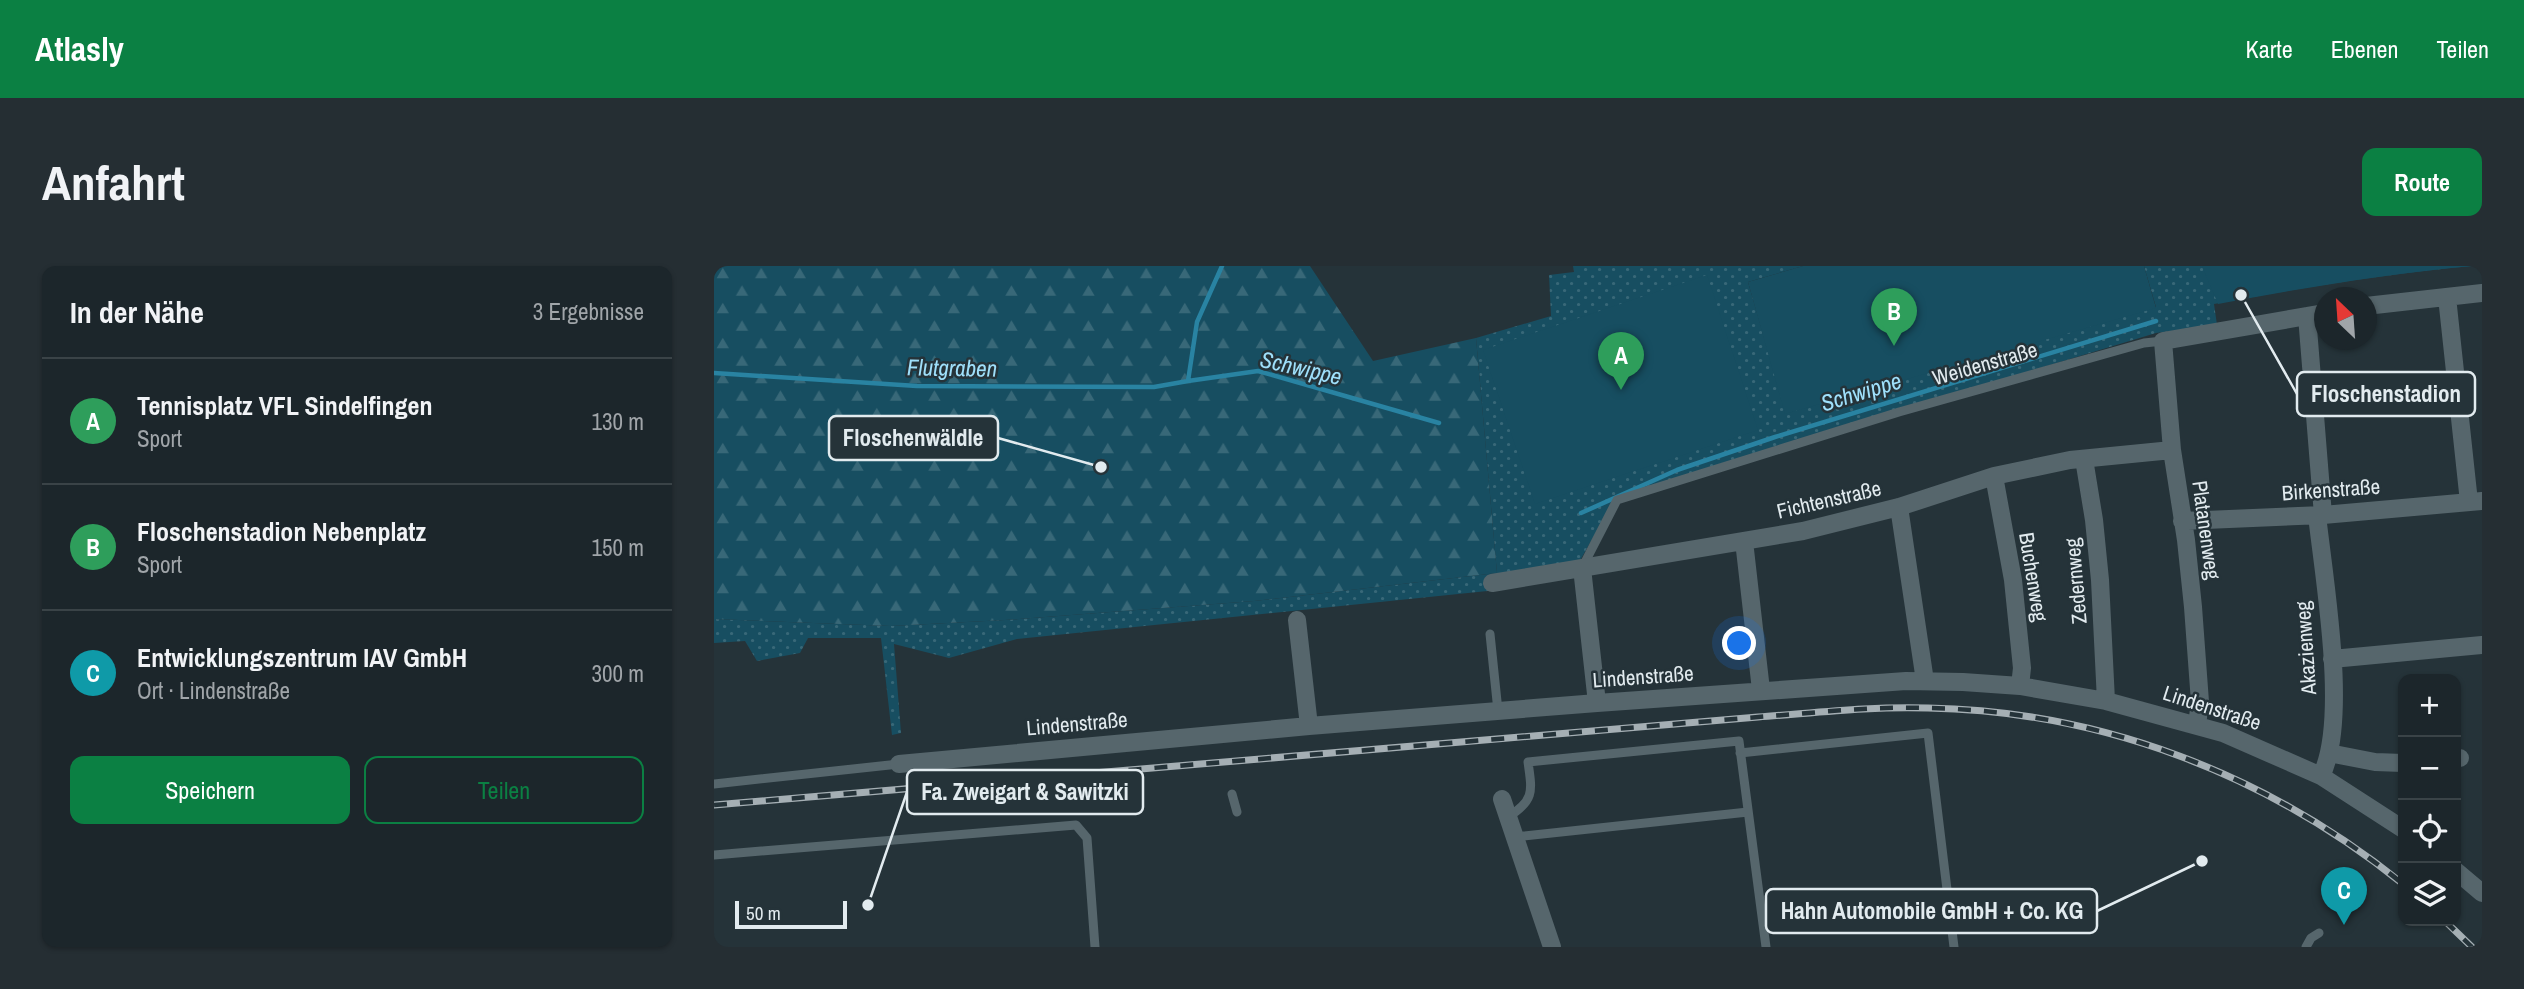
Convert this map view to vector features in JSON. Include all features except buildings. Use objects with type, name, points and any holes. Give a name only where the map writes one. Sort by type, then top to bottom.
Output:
[{"type":"street","points":[[2377,305],[2482,293]]},
{"type":"street","points":[[2448,297],[2475,501]]},
{"type":"street","name":"Weidenstraße","points":[[2163,341],[2314,314]]},
{"type":"street","name":"Platanenweg","points":[[2163,341],[2172,450],[2193,607],[2200,702],[2197,725]]},
{"type":"street","name":"Akazienweg","points":[[2317,350],[2320,515],[2334,710],[2329,752],[2321,776]]},
{"type":"street","name":"Fichtenstraße","points":[[1492,583],[1803,531],[1899,507],[1994,476],[2084,459],[2172,450]]},
{"type":"street","name":"Zedernweg","points":[[2084,459],[2098,568],[2106,701]]},
{"type":"street","name":"Buchenweg","points":[[1994,476],[2013,580],[2022,668],[2020,686]]},
{"type":"street","name":"Birkenstraße","points":[[2182,521],[2320,515],[2475,501]]},
{"type":"street","points":[[1899,507],[1925,681]]},
{"type":"street","points":[[1744,541],[1761,690]]},
{"type":"street","points":[[1582,568],[1597,703]]},
{"type":"street","points":[[1297,620],[1309,726]]},
{"type":"street","points":[[2332,659],[2482,645]]},
{"type":"street","name":"Lindenstraße","points":[[899,764],[1309,726],[1761,690],[1925,681],[2020,686],[2106,701],[2197,725],[2251,744],[2321,776],[2398,827]]},
{"type":"street","points":[[2329,752],[2375,762],[2398,763]]},
{"type":"street","points":[[1502,799],[1552,947]]},
{"type":"street","points":[[2461,875],[2482,893]]},
{"type":"lane","name":"Weidenstraße","points":[[1582,568],[1617,500],[1899,412],[2144,343],[2163,341]]},
{"type":"lane","points":[[1490,634],[1498,711]]},
{"type":"lane","points":[[1740,753],[1928,733],[1950,932],[1954,947]]},
{"type":"lane","points":[[1508,817],[1525,806],[1531,790],[1528,762],[1739,741],[1766,947]]},
{"type":"lane","points":[[714,783],[899,764]]},
{"type":"lane","points":[[1232,794],[1237,812]]},
{"type":"lane","points":[[1515,838],[1748,811]]},
{"type":"lane","points":[[714,855],[1076,825],[1087,838],[1095,947]]},
{"type":"lane","points":[[2306,947],[2311,938],[2319,933]]},
{"type":"green space","points":[[714,266],[1310,266],[1373,361],[1476,338],[1497,573],[1254,601],[1005,620],[891,626],[714,619]]},
{"type":"green space","points":[[1573,266],[1803,266],[1748,282],[1786,413],[2156,307],[2144,266],[2472,266],[2342,282],[2214,304],[2217,325],[2156,333],[1617,496],[1578,564],[1507,589],[1017,639],[949,658],[894,644],[901,733],[892,735],[881,638],[808,638],[800,653],[757,661],[745,641],[714,643],[714,619],[891,626],[1005,620],[1254,601],[1497,573],[1476,338],[1551,316],[1549,275],[1574,272]]},
{"type":"green space","points":[[1803,266],[2144,266],[2156,308],[1785,414],[1748,282]]},
{"type":"green space","points":[[2202,266],[2472,266],[2344,282],[2218,304]]},
{"type":"green space","points":[[1707,275],[1758,430],[1535,504],[1483,350]]},
{"type":"waterway","name":"Schwippe","points":[[1222,266],[1197,322],[1188,381],[1258,371],[1439,423]]},
{"type":"waterway","name":"Schwippe","points":[[1581,513],[1677,470],[1775,437],[2156,321]]},
{"type":"waterway","name":"Flutgraben","points":[[714,373],[917,386],[1154,387],[1188,381]]},
{"type":"railway","points":[[714,805],[1821,712],[1928,708],[1993,712],[2057,721],[2119,736],[2180,756],[2239,781],[2296,811],[2351,845],[2398,880]]},
{"type":"railway","points":[[2450,926],[2472,947]]},
{"type":"place","name":"Floschenstadion","points":[[2241,295]]},
{"type":"place","name":"Floschenstadion Nebenplatz","points":[[1894,346]]},
{"type":"place","name":"Tennisplatz VFL Sindelfingen","points":[[1621,390]]},
{"type":"place","name":"Floschenwäldle","points":[[1101,467]]},
{"type":"place","name":"Hahn Automobile GmbH + Co. KG","points":[[2202,861]]},
{"type":"place","name":"Fa. Zweigart & Sawitzki","points":[[868,905]]},
{"type":"place","name":"Entwicklungszentrum IAV GmbH","points":[[2344,925]]}]
